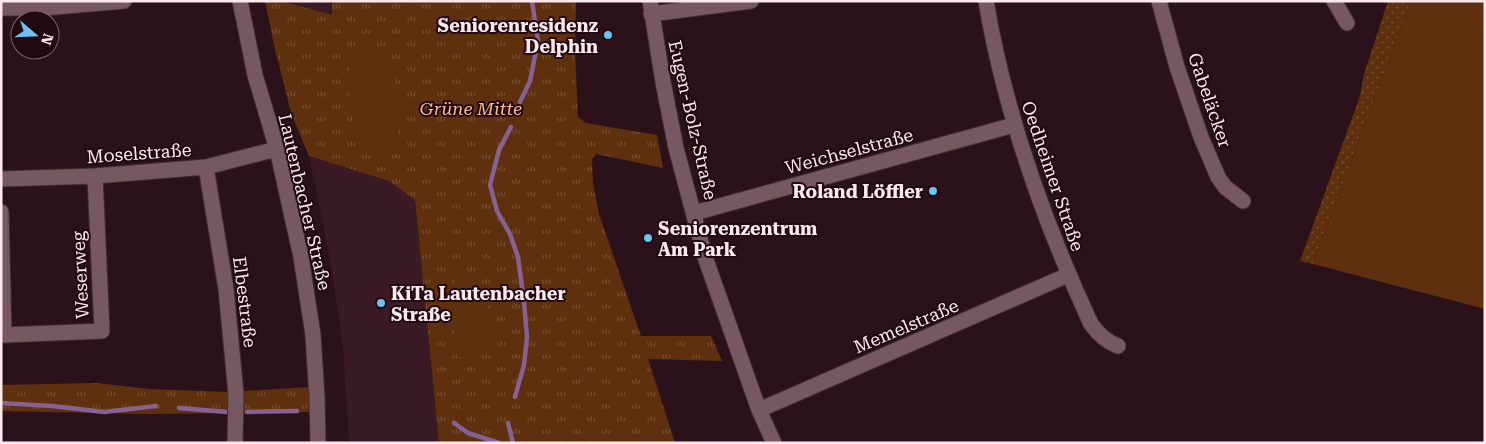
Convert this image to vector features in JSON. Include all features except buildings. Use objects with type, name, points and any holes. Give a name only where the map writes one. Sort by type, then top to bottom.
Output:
[{"type":"street","points":[[1,8],[44,8],[124,1]]},
{"type":"street","name":"Lautenbacher Straße","points":[[240,1],[255,75],[277,149],[296,229],[306,285],[314,353],[318,443]]},
{"type":"street","points":[[650,8],[751,1]]},
{"type":"street","name":"Oedheimer Straße","points":[[986,1],[994,44],[1014,125],[1034,187],[1068,275],[1091,324],[1098,335],[1118,346]]},
{"type":"street","name":"Gabeläcker","points":[[1159,1],[1177,67],[1200,137],[1218,177],[1225,187],[1243,201]]},
{"type":"street","points":[[1334,1],[1347,23]]},
{"type":"street","name":"Eugen-Bolz-Straße","points":[[650,8],[676,148],[705,257],[759,410],[774,443]]},
{"type":"street","name":"Weichselstraße","points":[[694,213],[1014,125]]},
{"type":"street","name":"Moselstraße","points":[[1,179],[95,176],[206,167],[277,149]]},
{"type":"street","name":"Elbestraße","points":[[206,167],[226,288],[236,394],[235,443]]},
{"type":"street","name":"Weserweg","points":[[1,212],[4,335],[102,332],[95,176]]},
{"type":"street","name":"Memelstraße","points":[[759,410],[1068,275]]},
{"type":"shaded area","points":[[282,1],[332,1],[332,16],[298,5]]},
{"type":"shaded area","name":"KiTa Lautenbacher Straße","points":[[309,156],[389,181],[415,200],[439,443],[349,443],[343,347],[330,259]]},
{"type":"green space","name":"Grüne Mitte","points":[[265,1],[282,1],[332,15],[332,1],[576,1],[575,52],[578,117],[586,123],[657,135],[663,168],[596,154],[592,159],[593,184],[599,214],[641,336],[711,336],[722,361],[648,359],[675,443],[439,443],[415,200],[389,181],[309,156],[291,113]]},
{"type":"green space","points":[[1388,1],[1411,1],[1313,264],[1300,261],[1360,96],[1364,74]]},
{"type":"green space","points":[[1411,1],[1485,1],[1485,309],[1313,264]]},
{"type":"green space","points":[[374,48],[388,54],[401,107],[397,139],[383,153],[367,155],[357,152],[349,78],[351,59],[362,49]]},
{"type":"green space","points":[[472,276],[480,280],[486,288],[492,354],[458,357],[450,292],[455,281]]},
{"type":"green space","points":[[97,383],[149,389],[229,392],[310,387],[311,412],[149,414],[1,411],[1,385]]},
{"type":"waterway","points":[[520,102],[530,81],[538,41],[532,1]]},
{"type":"waterway","points":[[511,127],[499,150],[490,185],[497,211],[510,234],[518,257],[524,302],[527,337],[524,365],[515,397]]},
{"type":"waterway","points":[[1,403],[104,412],[156,406]]},
{"type":"waterway","points":[[179,408],[227,412]]},
{"type":"waterway","points":[[247,412],[297,411]]},
{"type":"waterway","points":[[454,423],[468,433],[499,443]]},
{"type":"waterway","points":[[508,423],[513,443]]},
{"type":"place","name":"Seniorenresidenz Delphin","points":[[608,35]]},
{"type":"place","name":"Roland Löffler","points":[[933,191]]},
{"type":"place","name":"Seniorenzentrum Am Park","points":[[648,238]]},
{"type":"place","name":"KiTa Lautenbacher Straße","points":[[381,303]]}]
